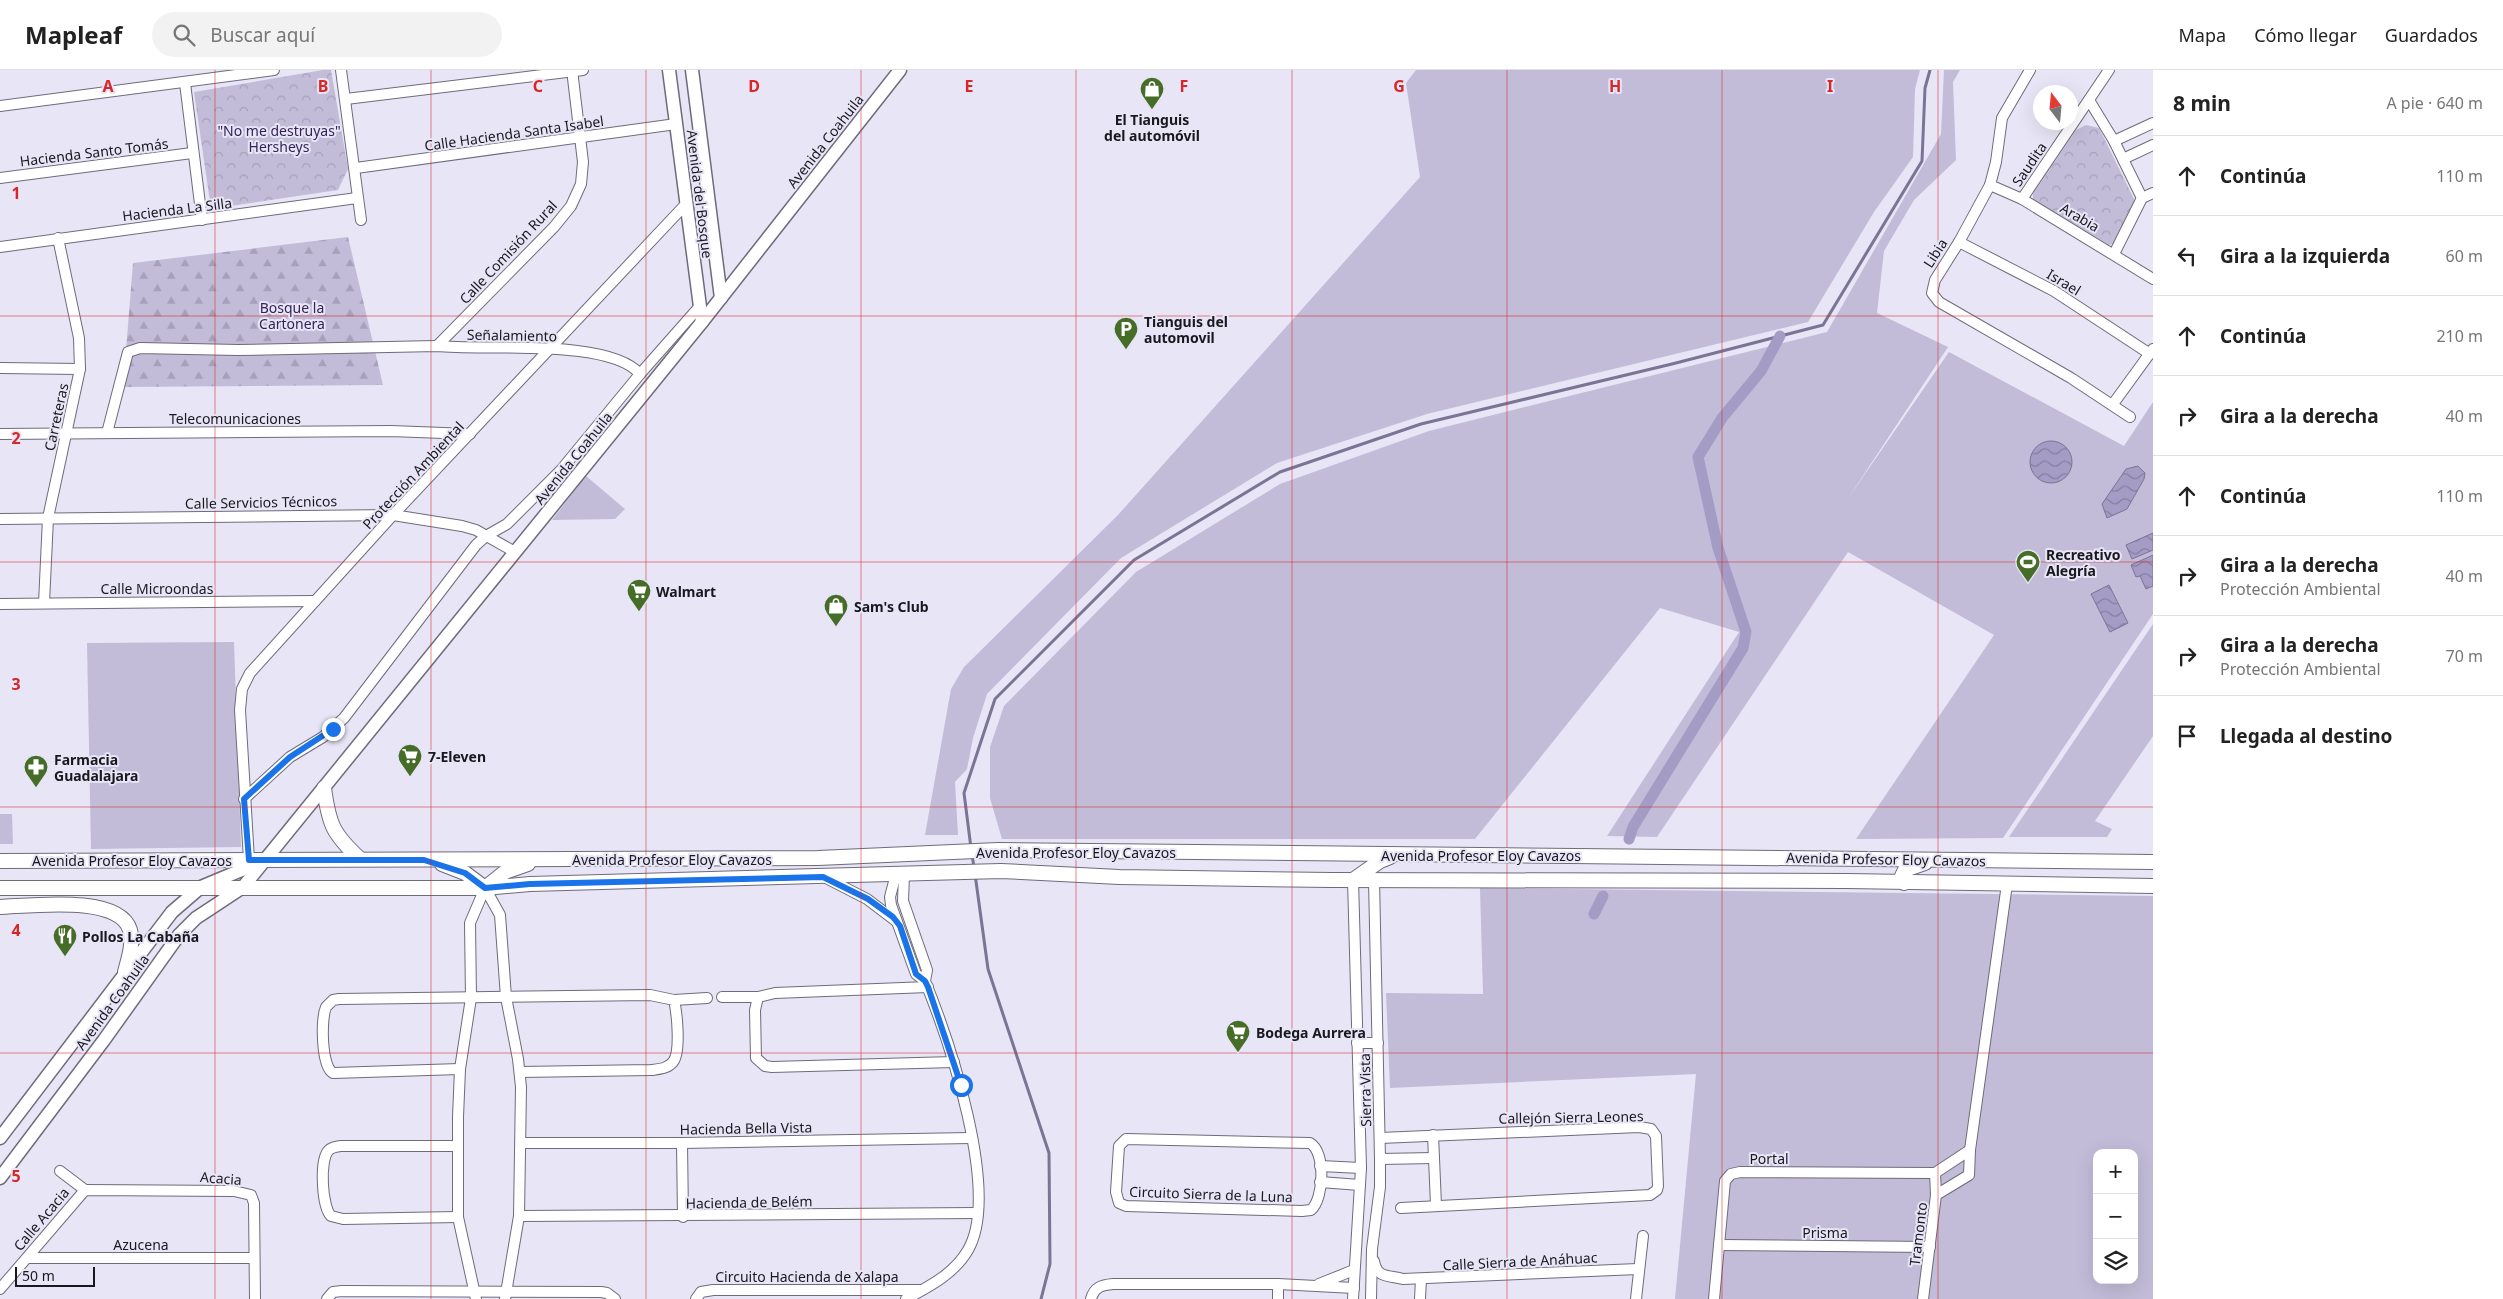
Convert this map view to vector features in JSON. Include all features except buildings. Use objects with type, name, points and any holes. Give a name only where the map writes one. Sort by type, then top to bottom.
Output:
[{"type":"main road","points":[[324,788],[330,823],[342,842],[360,859]]},
{"type":"main road","name":"Avenida Profesor Eloy Cavazos","points":[[0,860],[818,858],[998,850],[2153,862]]},
{"type":"main road","points":[[1329,854],[1342,858],[1363,878],[1380,861],[1400,855]]},
{"type":"main road","points":[[1847,881],[1884,874],[1887,867],[1883,858]]},
{"type":"main road","points":[[1904,883],[1902,876],[1907,868],[1940,859]]},
{"type":"main road","points":[[424,860],[460,870],[485,888],[514,868],[547,860]]},
{"type":"main road","name":"Avenida Profesor Eloy Cavazos","points":[[0,888],[485,888],[530,884],[1001,871],[1119,877],[1847,881],[2153,886]]},
{"type":"main road","points":[[46,906],[97,887]]},
{"type":"main road","points":[[0,907],[46,906],[108,909],[119,916],[130,930],[132,939],[121,977]]},
{"type":"street","points":[[0,106],[274,70]]},
{"type":"street","points":[[341,70],[356,168],[357,198],[361,220]]},
{"type":"street","points":[[346,99],[583,70]]},
{"type":"street","name":"Avenida del Bosque","points":[[669,70],[702,322]]},
{"type":"street","name":"Avenida del Bosque","points":[[692,70],[721,298]]},
{"type":"street","name":"Avenida Coahuila","points":[[0,1178],[180,935],[205,912],[243,887],[702,322],[900,70]]},
{"type":"street","name":"Libia","points":[[2030,70],[2002,118],[1996,162],[1990,185],[1959,242],[1932,284],[1932,292],[1935,300],[2113,404],[2130,417]]},
{"type":"street","name":"Saudita","points":[[2022,199],[2109,70]]},
{"type":"street","name":"Calle Comisión Rural","points":[[438,346],[554,227],[578,195],[584,174],[572,71]]},
{"type":"street","points":[[185,83],[192,153],[202,220]]},
{"type":"street","points":[[2089,100],[2114,141],[2142,198]]},
{"type":"street","points":[[2114,141],[2153,123]]},
{"type":"street","name":"Calle Hacienda Santa Isabel","points":[[356,168],[676,124]]},
{"type":"street","points":[[2123,159],[2153,145]]},
{"type":"street","name":"Hacienda Santo Tomás","points":[[0,178],[192,153]]},
{"type":"street","points":[[682,178],[705,173]]},
{"type":"street","name":"Arabia","points":[[1990,185],[2022,199],[2153,278]]},
{"type":"street","points":[[2114,254],[2142,198],[2153,192]]},
{"type":"street","name":"Hacienda La Silla","points":[[0,247],[357,198]]},
{"type":"street","name":"Protección Ambiental","points":[[249,860],[240,710],[242,689],[250,673],[393,515],[686,204]]},
{"type":"street","name":"Carreteras","points":[[44,603],[48,518],[80,369],[79,338],[58,238]]},
{"type":"street","name":"Israel","points":[[1959,242],[2054,291],[2152,352]]},
{"type":"street","points":[[244,799],[285,761],[323,737],[344,718],[451,576],[486,536],[507,524],[561,470],[640,374],[700,306]]},
{"type":"street","name":"Señalamiento","points":[[107,433],[128,352],[132,350],[438,346],[466,349],[550,347],[624,360],[640,374]]},
{"type":"street","points":[[2113,404],[2152,352]]},
{"type":"street","points":[[0,368],[80,369]]},
{"type":"street","name":"Telecomunicaciones","points":[[0,434],[391,431],[470,434]]},
{"type":"street","name":"Calle Servicios Técnicos","points":[[0,519],[393,515],[448,522],[486,536],[515,552]]},
{"type":"street","name":"Calle Microondas","points":[[0,604],[315,601]]},
{"type":"street","name":"Avenida Coahuila","points":[[0,1138],[172,912],[201,887],[265,860]]},
{"type":"street","points":[[900,875],[890,897],[916,974],[926,984]]},
{"type":"street","points":[[900,875],[903,901],[927,970],[926,984],[954,1062],[971,1138],[979,1192],[974,1236],[962,1260],[944,1277],[906,1299]]},
{"type":"street","points":[[823,877],[878,905],[893,917],[900,926]]},
{"type":"street","name":"Sierra Vista","points":[[1353,1299],[1360,1185],[1357,1043],[1363,878]]},
{"type":"street","name":"Sierra Vista","points":[[1363,878],[1378,1044],[1380,1159],[1377,1212],[1372,1249],[1372,1299]]},
{"type":"street","points":[[1936,1195],[1969,1174],[1970,1150],[2007,884]]},
{"type":"street","points":[[485,888],[500,915],[506,997],[520,1072],[519,1216],[506,1295]]},
{"type":"street","points":[[475,1295],[463,1247],[458,1217],[458,1146],[460,1069],[471,998],[470,923],[485,888]]},
{"type":"street","points":[[184,900],[203,899],[206,907],[205,912]]},
{"type":"street","points":[[121,977],[117,988],[120,996],[137,994]]},
{"type":"street","points":[[722,997],[926,984]]},
{"type":"street","points":[[460,1069],[333,1073],[326,1067],[325,1062],[324,1012],[329,1003],[339,999],[650,995],[674,1000],[707,998]]},
{"type":"street","points":[[758,996],[755,1010],[755,1054],[759,1062],[765,1066],[954,1062]]},
{"type":"street","points":[[520,1072],[651,1070],[669,1066],[674,1061],[677,1050],[677,1013],[674,1000]]},
{"type":"street","points":[[1357,1043],[1378,1044]]},
{"type":"street","name":"Callejón Sierra Leones","points":[[1380,1138],[1639,1127],[1651,1129],[1656,1139],[1658,1186],[1657,1190],[1650,1195],[1401,1208]]},
{"type":"street","points":[[1433,1135],[1436,1205]]},
{"type":"street","name":"Hacienda Bella Vista","points":[[521,1143],[682,1143],[971,1138]]},
{"type":"street","name":"Circuito Sierra de la Luna","points":[[1126,1139],[1306,1142],[1316,1148],[1320,1166],[1318,1202],[1311,1210],[1306,1211],[1130,1206],[1119,1203],[1116,1195],[1119,1146],[1126,1139]]},
{"type":"street","points":[[682,1143],[683,1216]]},
{"type":"street","points":[[458,1146],[340,1146],[329,1150],[325,1155],[323,1168],[324,1205],[330,1216],[343,1219],[458,1217]]},
{"type":"street","points":[[1935,1173],[1970,1150]]},
{"type":"street","points":[[1380,1159],[1434,1158]]},
{"type":"street","points":[[1320,1166],[1360,1168]]},
{"type":"street","points":[[60,1170],[85,1190]]},
{"type":"street","name":"Portal","points":[[1714,1299],[1726,1181],[1731,1174],[1740,1172],[1935,1173]]},
{"type":"street","name":"Tramonto","points":[[1924,1299],[1936,1195],[1935,1173]]},
{"type":"street","points":[[1320,1182],[1360,1185]]},
{"type":"street","name":"Calle Acacia","points":[[0,1289],[85,1190]]},
{"type":"street","name":"Acacia","points":[[85,1190],[234,1190],[251,1195],[254,1203],[255,1299]]},
{"type":"street","points":[[1359,1206],[1377,1212]]},
{"type":"street","name":"Hacienda de Belém","points":[[519,1216],[978,1213]]},
{"type":"street","points":[[1636,1299],[1643,1236]]},
{"type":"street","name":"Prisma","points":[[1719,1245],[1930,1246]]},
{"type":"street","name":"Calle Sierra de Anáhuac","points":[[1372,1249],[1377,1272],[1383,1276],[1403,1279],[1638,1269]]},
{"type":"street","name":"Azucena","points":[[28,1258],[254,1258]]},
{"type":"street","points":[[1316,1285],[1354,1270]]},
{"type":"street","name":"Calle Sierra de Anáhuac","points":[[1376,1299],[1379,1285],[1403,1279]]},
{"type":"street","points":[[1420,1279],[1420,1299]]},
{"type":"street","points":[[1091,1299],[1099,1286],[1113,1284],[1278,1284],[1354,1288]]},
{"type":"street","points":[[1278,1284],[1278,1299]]},
{"type":"street","name":"Circuito Hacienda de Xalapa","points":[[696,1299],[701,1292],[713,1290],[923,1290]]},
{"type":"street","points":[[327,1299],[332,1292],[342,1291],[475,1295],[600,1292],[608,1293],[615,1299]]},
{"type":"green space","name":"\"No me destruyas\" Hersheys","points":[[331,70],[348,169],[338,190],[211,209],[194,92]]},
{"type":"green space","points":[[1416,70],[1920,70],[1915,89],[1913,157],[1874,212],[1808,322],[1427,414],[1277,463],[1121,558],[987,694],[973,738],[967,769],[955,782],[958,835],[925,835],[951,689],[964,667],[1118,515],[1420,177],[1406,83]]},
{"type":"green space","points":[[1944,70],[1960,70],[1953,82],[1956,160],[1914,200],[1884,251],[1877,313],[1948,347],[1847,500],[1949,352],[2124,446],[2153,402],[2153,614],[2003,838],[1856,839],[1994,635],[1848,552],[1657,837],[1607,836],[1739,632],[1660,608],[1475,839],[1002,839],[990,798],[990,747],[1004,706],[1136,572],[1280,484],[1429,431],[1827,332],[1941,134]]},
{"type":"green space","points":[[2086,125],[2099,128],[2135,201],[2115,243],[2109,245],[2033,199],[2033,194],[2078,129]]},
{"type":"green space","name":"Bosque la Cartonera","points":[[348,237],[383,385],[123,387],[133,263]]},
{"type":"green space","points":[[586,476],[625,509],[615,519],[552,520]]},
{"type":"green space","points":[[2153,624],[2153,736],[2095,821],[2112,829],[2107,837],[2009,837]]},
{"type":"green space","points":[[234,642],[241,847],[91,849],[87,643]]},
{"type":"green space","points":[[0,814],[12,814],[13,844],[0,844]]},
{"type":"green space","points":[[1480,888],[2153,896],[2153,1299],[1675,1299],[1696,1074],[1390,1088],[1386,993],[1483,994]]},
{"type":"water","points":[[2055,441],[2063,444],[2069,450],[2072,462],[2069,474],[2063,480],[2047,483],[2039,480],[2033,474],[2030,458],[2033,450],[2039,444]]},
{"type":"water","points":[[2138,466],[2145,473],[2144,479],[2127,509],[2107,518],[2102,504],[2126,469]]},
{"type":"water","points":[[2153,533],[2153,550],[2132,559],[2126,545]]},
{"type":"water","points":[[2153,555],[2153,586],[2146,589],[2140,576],[2136,577],[2131,565]]},
{"type":"water","points":[[2109,585],[2128,623],[2110,632],[2091,594]]},
{"type":"waterway","points":[[971,848],[964,793],[995,699],[1134,560],[1280,472],[1421,424],[1672,364],[1823,325],[1922,161],[1925,88],[1930,70]]},
{"type":"waterway","points":[[1629,839],[1633,827],[1743,648],[1746,632],[1718,548],[1698,457],[1722,418],[1761,371],[1780,336]]},
{"type":"waterway","points":[[972,854],[974,868]]},
{"type":"waterway","points":[[975,874],[988,969],[1049,1153],[1050,1264],[1041,1299]]},
{"type":"waterway","points":[[1594,914],[1603,896]]},
{"type":"place","name":"El Tianguis del automóvil","points":[[1152,110]]},
{"type":"place","name":"Tianguis del automovil","points":[[1126,350]]},
{"type":"place","name":"Recreativo Alegría","points":[[2028,583]]},
{"type":"place","name":"Walmart","points":[[639,612]]},
{"type":"place","name":"Sam's Club","points":[[836,627]]},
{"type":"place","name":"7-Eleven","points":[[410,777]]},
{"type":"place","name":"Farmacia Guadalajara","points":[[36,788]]},
{"type":"place","name":"Pollos La Cabaña","points":[[65,957]]},
{"type":"place","name":"Bodega Aurrera","points":[[1238,1053]]},
{"type":"route","points":[[333,729],[290,757],[244,799],[249,860],[424,860],[455,868],[475,878],[485,888],[530,884],[823,877],[878,905],[893,917],[900,926],[916,974],[925,981],[928,987],[961,1085]]}]
